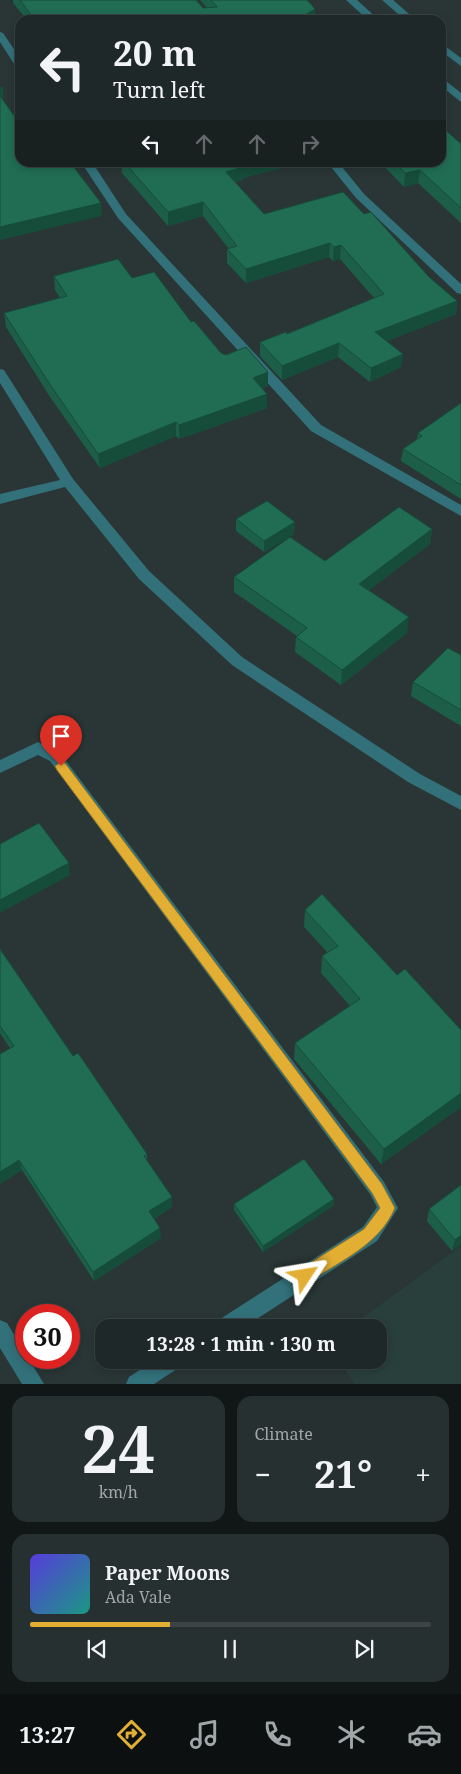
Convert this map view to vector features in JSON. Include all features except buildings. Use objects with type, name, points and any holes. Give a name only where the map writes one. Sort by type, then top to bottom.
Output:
[{"type":"street","points":[[351,0],[368,15]]},
{"type":"street","points":[[387,0],[404,15]]},
{"type":"street","points":[[0,35],[15,58]]},
{"type":"street","points":[[446,50],[461,63]]},
{"type":"street","points":[[446,85],[461,99]]},
{"type":"street","points":[[89,167],[122,216],[316,428],[461,511]]},
{"type":"street","points":[[336,167],[360,196],[461,290]]},
{"type":"street","points":[[0,373],[68,482],[144,575],[237,661],[414,778],[461,804]]},
{"type":"street","points":[[0,500],[68,482]]},
{"type":"street","points":[[0,767],[38,748],[55,757],[377,1188],[388,1208],[370,1234],[238,1319]]},
{"type":"street","points":[[0,1330],[34,1384]]},
{"type":"street","points":[[136,1384],[159,1369]]},
{"type":"shaded area","points":[[461,1246],[461,1384],[355,1384],[344,1369],[387,1369],[387,1319],[361,1319]]},
{"type":"route","points":[[61,766],[377,1188],[388,1208],[370,1234],[305,1276]]}]
